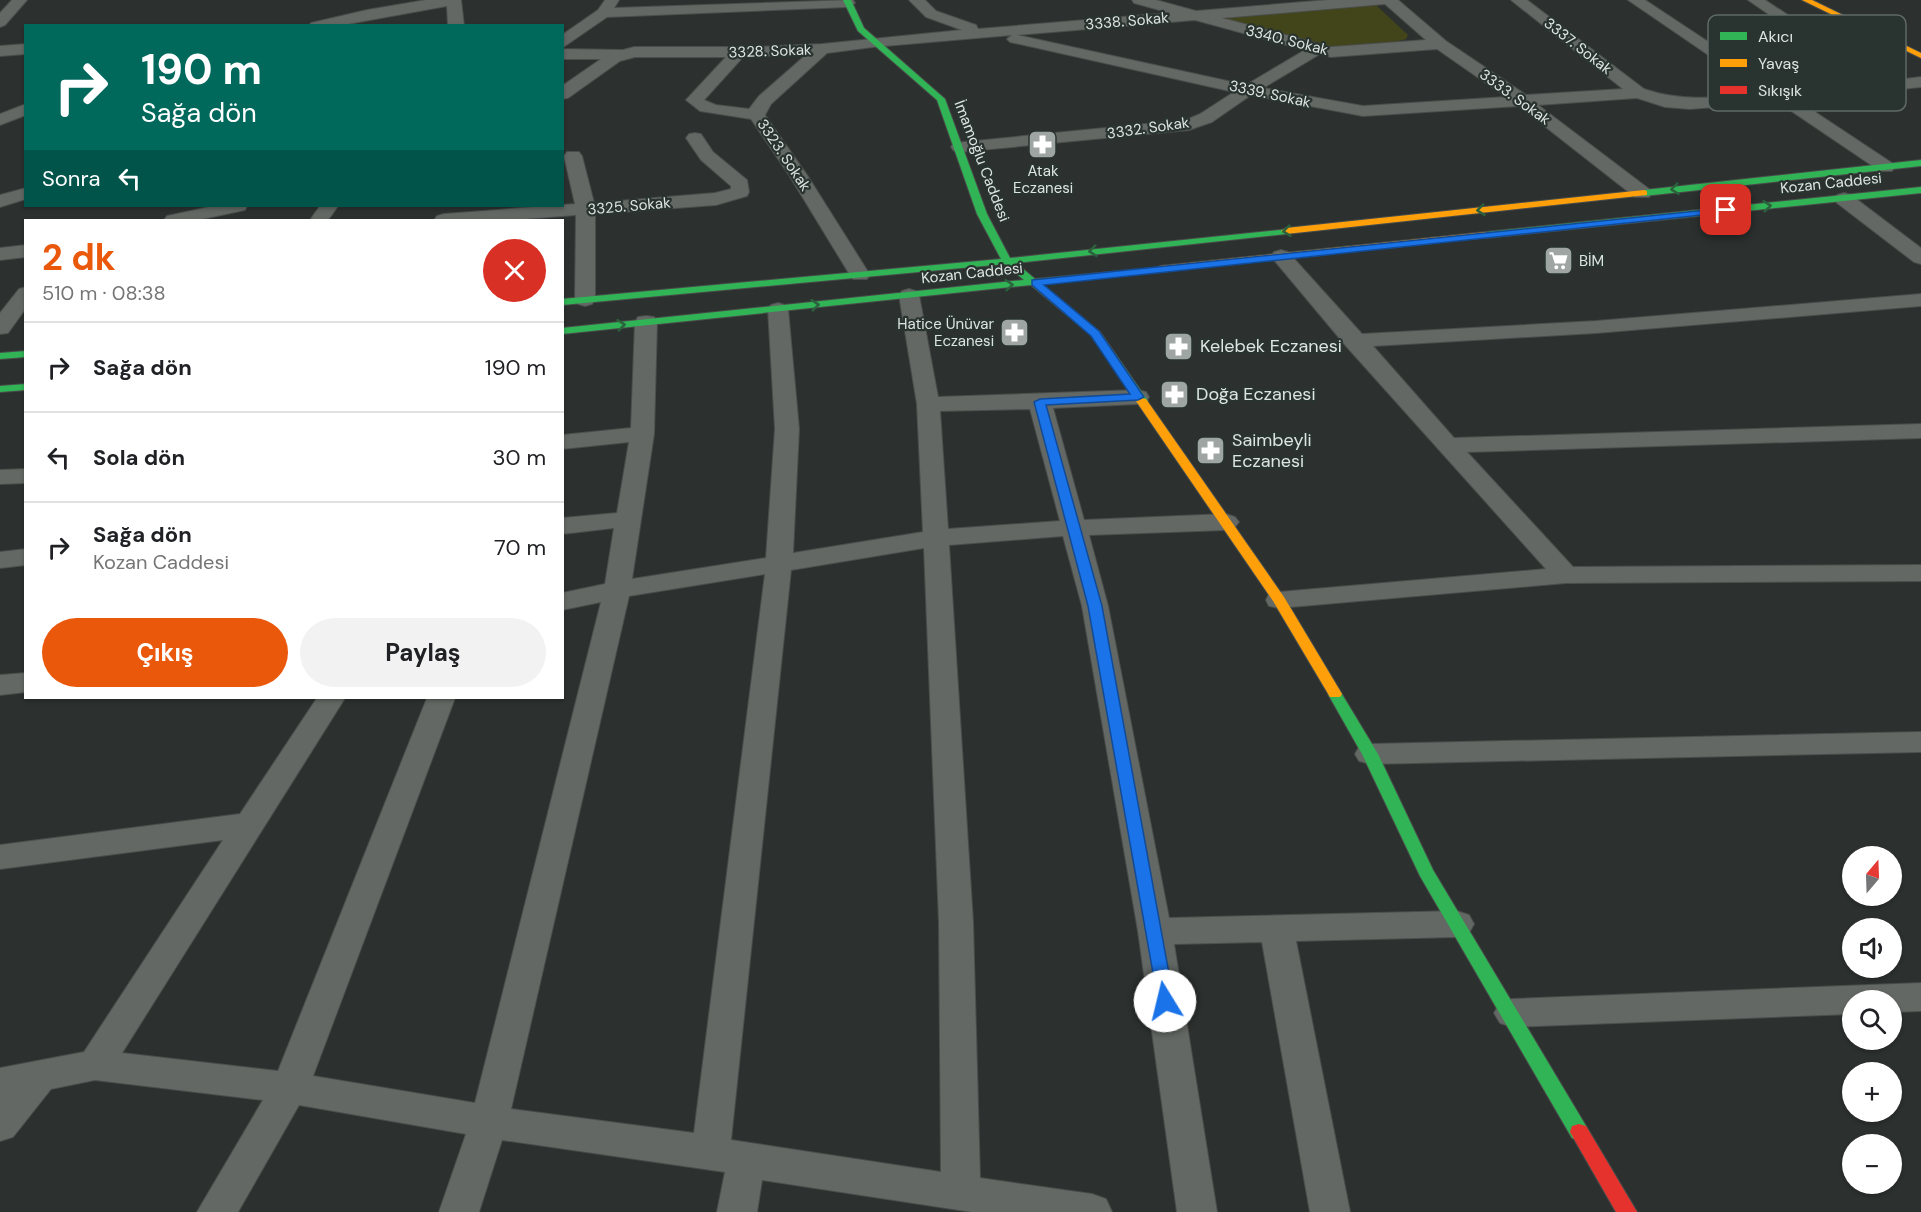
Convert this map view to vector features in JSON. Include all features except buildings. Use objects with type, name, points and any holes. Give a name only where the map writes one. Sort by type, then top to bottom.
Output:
[{"type":"main road","points":[[1806,0],[1837,15]]},
{"type":"main road","name":"İmamoğlu Caddesi","points":[[847,1],[861,29],[873,42],[926,84],[940,99],[960,147],[982,214],[1007,261]]},
{"type":"main road","points":[[1906,49],[1921,56]]},
{"type":"main road","name":"Kozan Caddesi","points":[[564,302],[1007,261],[1921,163]]},
{"type":"main road","name":"Kozan Caddesi","points":[[564,331],[1921,190]]},
{"type":"main road","points":[[1007,261],[1095,334],[1279,600],[1370,754],[1426,872],[1512,1013],[1627,1212]]},
{"type":"main road","points":[[0,356],[24,354]]},
{"type":"main road","points":[[0,389],[24,387]]},
{"type":"street","points":[[0,22],[20,0]]},
{"type":"street","points":[[325,24],[418,3],[454,0],[456,24]]},
{"type":"street","name":"3339. Sokak","points":[[916,0],[923,9],[942,20],[986,33],[1248,90],[1363,111],[1638,93]]},
{"type":"street","points":[[1100,23],[1131,0]]},
{"type":"street","name":"3340. Sokak","points":[[1139,0],[1316,50],[1349,52],[1440,44]]},
{"type":"street","name":"3338. Sokak","points":[[873,42],[1382,0]]},
{"type":"street","name":"3333. Sokak","points":[[1389,0],[1440,44],[1522,100],[1642,193]]},
{"type":"street","name":"3337. Sokak","points":[[1518,0],[1638,93]]},
{"type":"street","points":[[1635,0],[1708,48]]},
{"type":"street","points":[[1755,0],[1778,15]]},
{"type":"street","points":[[564,41],[608,6],[679,20],[712,4],[758,12],[847,1]]},
{"type":"street","points":[[667,53],[679,20]]},
{"type":"street","name":"3328. Sokak","points":[[564,54],[738,52],[759,46],[822,49],[873,42]]},
{"type":"street","points":[[0,51],[24,49]]},
{"type":"street","name":"3323. Sokak","points":[[822,49],[765,100],[758,108],[756,115],[798,175],[860,275]]},
{"type":"street","name":"3332. Sokak","points":[[960,147],[1130,132],[1189,124],[1206,118],[1316,50]]},
{"type":"street","points":[[738,52],[694,100],[697,105],[707,108],[756,115]]},
{"type":"street","points":[[564,93],[622,55]]},
{"type":"street","points":[[1906,84],[1921,82]]},
{"type":"street","points":[[1638,93],[1659,100],[1690,104],[1708,103]]},
{"type":"street","points":[[0,120],[24,110]]},
{"type":"street","points":[[1803,111],[1886,167]]},
{"type":"street","name":"3325. Sokak","points":[[458,219],[716,199],[741,192],[740,184],[707,156],[695,138]]},
{"type":"street","points":[[573,156],[586,210],[585,300]]},
{"type":"street","points":[[0,201],[24,194]]},
{"type":"street","points":[[1844,199],[1921,258]]},
{"type":"street","points":[[178,219],[227,207]]},
{"type":"street","points":[[0,254],[24,251]]},
{"type":"street","points":[[1281,256],[1354,341],[1566,575]]},
{"type":"street","points":[[0,328],[24,296]]},
{"type":"street","points":[[909,296],[928,404],[936,538],[956,922],[961,1192]]},
{"type":"street","points":[[1354,341],[1596,327],[1921,300]]},
{"type":"street","points":[[737,1212],[728,1156],[779,563],[787,429],[778,309]]},
{"type":"street","points":[[459,1212],[489,1122],[617,590],[642,434],[646,322]]},
{"type":"street","points":[[928,404],[1138,397]]},
{"type":"street","points":[[1040,402],[1095,606],[1155,931],[1197,1212]]},
{"type":"street","points":[[1448,445],[1921,431]]},
{"type":"street","points":[[564,442],[642,434]]},
{"type":"street","points":[[0,477],[24,476]]},
{"type":"street","points":[[564,526],[628,519]]},
{"type":"street","points":[[564,602],[617,590],[936,538],[1074,528],[1226,522]]},
{"type":"street","points":[[0,560],[24,557]]},
{"type":"street","points":[[1279,600],[1566,575],[1921,573]]},
{"type":"street","points":[[0,685],[24,681]]},
{"type":"street","points":[[95,1065],[247,825],[330,699]]},
{"type":"street","points":[[217,1212],[290,1088],[441,699]]},
{"type":"street","points":[[1370,754],[1921,742]]},
{"type":"street","points":[[0,857],[247,825]]},
{"type":"street","points":[[1155,931],[1457,924]]},
{"type":"street","points":[[1277,929],[1330,1212]]},
{"type":"street","points":[[1512,1013],[1921,997]]},
{"type":"street","points":[[0,1084],[95,1065],[290,1088],[489,1122],[961,1192],[1032,1207],[1092,1212]]},
{"type":"street","points":[[0,1125],[38,1078]]},
{"type":"green space","points":[[1377,6],[1408,35],[1406,39],[1392,43],[1331,48],[1202,18]]},
{"type":"traffic: fast","points":[[847,0],[861,29],[941,99],[982,214],[1007,261],[1096,334],[1142,401]]},
{"type":"traffic: fast","points":[[1644,193],[1921,163]]},
{"type":"traffic: fast","points":[[1486,235],[1921,190]]},
{"type":"traffic: fast","points":[[564,302],[1007,261],[1286,231]]},
{"type":"traffic: fast","points":[[564,331],[1160,269]]},
{"type":"traffic: fast","points":[[0,356],[24,354]]},
{"type":"traffic: fast","points":[[0,389],[24,387]]},
{"type":"traffic: fast","points":[[1335,694],[1370,754],[1426,872],[1579,1132]]},
{"type":"traffic: slow","points":[[1806,0],[1837,15]]},
{"type":"traffic: slow","points":[[1906,49],[1921,56]]},
{"type":"traffic: slow","points":[[1286,231],[1644,193]]},
{"type":"traffic: slow","points":[[1160,269],[1486,235]]},
{"type":"traffic: slow","points":[[1142,401],[1279,600],[1335,694]]},
{"type":"traffic: jam","points":[[1579,1132],[1627,1212]]},
{"type":"place","name":"Atak Eczanesi","points":[[1043,144]]},
{"type":"place","name":"BİM","points":[[1558,261]]},
{"type":"place","name":"Hatice Ünüvar Eczanesi","points":[[1015,333]]},
{"type":"place","name":"Kelebek Eczanesi","points":[[1179,346]]},
{"type":"place","name":"Doğa Eczanesi","points":[[1175,394]]},
{"type":"place","name":"Saimbeyli Eczanesi","points":[[1211,450]]},
{"type":"route","points":[[1165,1001],[1155,931],[1095,606],[1040,402],[1138,397],[1095,334],[1036,283],[1726,210]]}]
